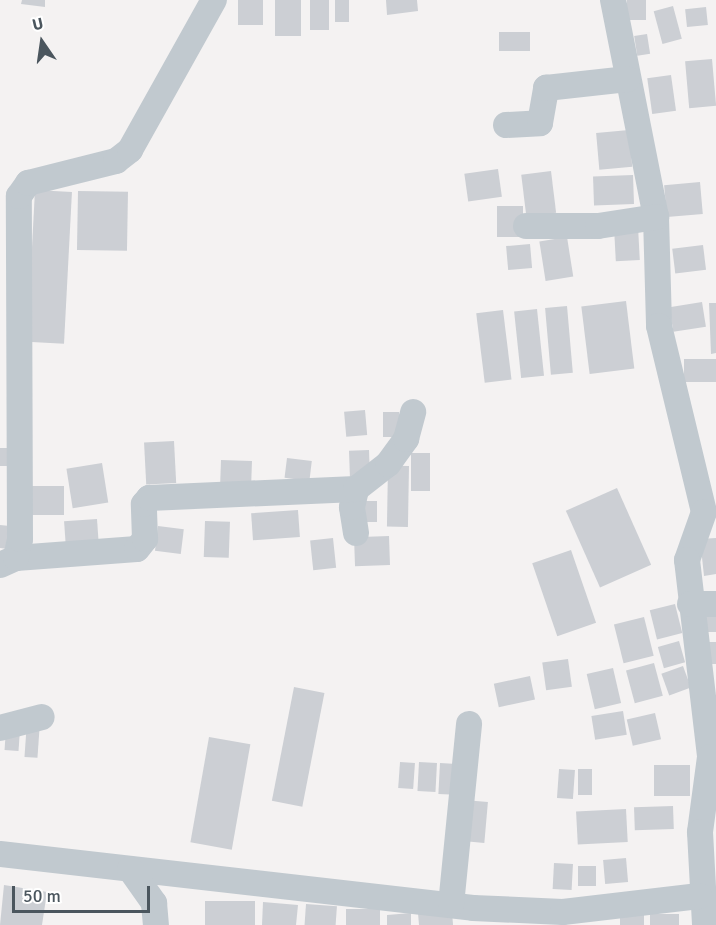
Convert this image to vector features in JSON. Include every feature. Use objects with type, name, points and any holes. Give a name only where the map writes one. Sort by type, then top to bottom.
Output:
[{"type":"street","points":[[214,0],[130,150],[116,161],[38,179],[22,188],[10,303],[8,561],[137,549],[145,539],[144,504],[149,498],[356,489],[388,464],[406,439],[413,412]]},
{"type":"street","points":[[613,0],[656,217],[659,327],[704,512],[687,560],[690,604],[710,757],[700,832],[699,896],[705,925]]},
{"type":"street","points":[[506,125],[540,123],[546,88],[628,79]]},
{"type":"street","points":[[526,226],[598,226],[656,217]]},
{"type":"street","points":[[356,489],[352,507],[356,533]]},
{"type":"street","points":[[690,604],[716,603]]},
{"type":"street","points":[[0,728],[42,717]]},
{"type":"street","points":[[451,905],[469,724]]},
{"type":"street","points":[[0,854],[451,905],[563,912],[699,896]]},
{"type":"street","points":[[130,868],[154,903],[156,925]]},
{"type":"building","points":[[22,0],[45,0],[45,7],[21,4]]},
{"type":"building","points":[[238,0],[263,0],[263,25],[238,25]]},
{"type":"building","points":[[275,0],[301,0],[301,36],[275,36]]},
{"type":"building","points":[[310,0],[329,0],[329,30],[310,30]]},
{"type":"building","points":[[335,0],[349,0],[349,22],[335,22]]},
{"type":"building","points":[[386,0],[417,0],[418,11],[387,15]]},
{"type":"building","points":[[627,0],[646,0],[646,20],[627,20]]},
{"type":"building","points":[[673,6],[682,39],[662,44],[654,11]]},
{"type":"building","points":[[706,7],[708,25],[687,27],[685,9]]},
{"type":"building","points":[[499,32],[530,32],[530,51],[499,51]]},
{"type":"building","points":[[647,34],[650,54],[637,56],[634,36]]},
{"type":"building","points":[[712,59],[716,106],[689,108],[685,61]]},
{"type":"building","points":[[671,75],[676,111],[652,114],[647,78]]},
{"type":"building","points":[[629,130],[632,167],[599,170],[596,133]]},
{"type":"building","points":[[498,169],[502,197],[468,201],[464,174]]},
{"type":"building","points":[[551,171],[556,213],[526,216],[521,175]]},
{"type":"building","points":[[633,175],[634,204],[594,205],[593,176]]},
{"type":"building","points":[[700,182],[703,214],[667,217],[664,185]]},
{"type":"building","points":[[35,190],[72,192],[64,344],[27,342]]},
{"type":"building","points":[[78,191],[128,192],[127,251],[77,250]]},
{"type":"building","points":[[497,206],[523,206],[523,237],[497,237]]},
{"type":"building","points":[[638,226],[640,260],[616,261],[614,227]]},
{"type":"building","points":[[567,237],[573,277],[546,281],[539,241]]},
{"type":"building","points":[[530,244],[532,268],[508,270],[506,246]]},
{"type":"building","points":[[703,245],[706,270],[675,274],[672,249]]},
{"type":"building","points":[[626,301],[634,368],[590,374],[581,306]]},
{"type":"building","points":[[702,302],[706,327],[673,332],[669,307]]},
{"type":"building","points":[[709,303],[716,303],[716,353],[711,354]]},
{"type":"building","points":[[567,306],[573,373],[551,375],[545,308]]},
{"type":"building","points":[[537,309],[544,376],[521,378],[514,311]]},
{"type":"building","points":[[503,310],[512,379],[485,383],[476,313]]},
{"type":"building","points":[[684,359],[716,359],[716,382],[684,382]]},
{"type":"building","points":[[365,410],[367,435],[346,437],[344,412]]},
{"type":"building","points":[[383,412],[399,412],[399,437],[383,437]]},
{"type":"building","points":[[174,441],[176,483],[146,485],[144,443]]},
{"type":"building","points":[[0,448],[10,448],[10,466],[0,466]]},
{"type":"building","points":[[369,450],[370,476],[350,477],[349,451]]},
{"type":"building","points":[[411,453],[430,453],[430,491],[411,491]]},
{"type":"building","points":[[287,458],[312,461],[309,481],[285,478]]},
{"type":"building","points":[[221,460],[252,461],[251,493],[220,492]]},
{"type":"building","points":[[102,463],[108,503],[73,508],[66,469]]},
{"type":"building","points":[[388,466],[409,466],[408,527],[387,527]]},
{"type":"building","points":[[29,486],[64,486],[64,515],[29,515]]},
{"type":"building","points":[[617,488],[651,565],[600,588],[566,511]]},
{"type":"building","points":[[359,501],[377,501],[377,522],[359,522]]},
{"type":"building","points":[[298,510],[300,537],[253,540],[251,513]]},
{"type":"building","points":[[97,519],[99,550],[66,552],[64,521]]},
{"type":"building","points":[[205,521],[230,522],[229,558],[204,557]]},
{"type":"building","points":[[0,525],[10,526],[8,549],[0,548]]},
{"type":"building","points":[[158,526],[184,529],[181,554],[155,551]]},
{"type":"building","points":[[389,536],[390,565],[355,566],[354,537]]},
{"type":"building","points":[[333,538],[336,568],[313,570],[310,540]]},
{"type":"building","points":[[716,538],[716,574],[704,576],[700,539]]},
{"type":"building","points":[[571,550],[596,623],[557,636],[532,563]]},
{"type":"building","points":[[675,604],[682,633],[657,639],[650,610]]},
{"type":"building","points":[[702,605],[716,605],[716,632],[702,632]]},
{"type":"building","points":[[644,617],[654,656],[624,663],[614,624]]},
{"type":"building","points":[[679,641],[685,662],[664,668],[658,647]]},
{"type":"building","points":[[707,642],[716,642],[716,664],[707,664]]},
{"type":"building","points":[[568,659],[572,687],[546,690],[542,663]]},
{"type":"building","points":[[654,663],[663,696],[635,703],[626,671]]},
{"type":"building","points":[[683,666],[691,688],[669,695],[661,674]]},
{"type":"building","points":[[613,668],[621,703],[595,709],[587,674]]},
{"type":"building","points":[[530,676],[535,699],[499,707],[494,684]]},
{"type":"building","points":[[294,687],[324,693],[302,807],[272,801]]},
{"type":"building","points":[[623,711],[627,735],[595,740],[591,716]]},
{"type":"building","points":[[655,713],[661,739],[633,746],[627,720]]},
{"type":"building","points":[[27,721],[40,722],[37,758],[24,757]]},
{"type":"building","points":[[6,729],[20,730],[19,751],[5,750]]},
{"type":"building","points":[[209,737],[250,744],[232,850],[190,842]]},
{"type":"building","points":[[400,762],[415,763],[413,789],[398,788]]},
{"type":"building","points":[[419,762],[437,763],[435,792],[417,791]]},
{"type":"building","points":[[440,763],[457,764],[455,795],[438,794]]},
{"type":"building","points":[[654,765],[690,765],[690,796],[654,796]]},
{"type":"building","points":[[559,769],[575,770],[573,799],[557,798]]},
{"type":"building","points":[[578,769],[592,769],[592,795],[578,795]]},
{"type":"building","points":[[464,800],[488,802],[484,843],[460,841]]},
{"type":"building","points":[[673,806],[674,829],[635,830],[634,807]]},
{"type":"building","points":[[626,809],[628,842],[578,845],[576,812]]},
{"type":"building","points":[[626,858],[628,882],[605,884],[603,860]]},
{"type":"building","points":[[554,863],[573,864],[572,890],[553,889]]},
{"type":"building","points":[[578,866],[596,866],[596,886],[578,886]]},
{"type":"building","points":[[4,885],[47,892],[42,925],[0,925]]},
{"type":"building","points":[[205,901],[255,901],[255,925],[205,925]]},
{"type":"building","points":[[263,902],[298,905],[296,925],[262,925]]},
{"type":"building","points":[[306,904],[337,906],[336,925],[305,925]]},
{"type":"building","points":[[346,909],[380,909],[380,925],[346,925]]},
{"type":"building","points":[[452,911],[453,925],[419,925],[418,913]]},
{"type":"building","points":[[411,913],[411,925],[387,925],[387,915]]},
{"type":"building","points":[[620,913],[644,913],[644,925],[620,925]]},
{"type":"building","points":[[650,914],[679,914],[679,925],[650,925]]}]
